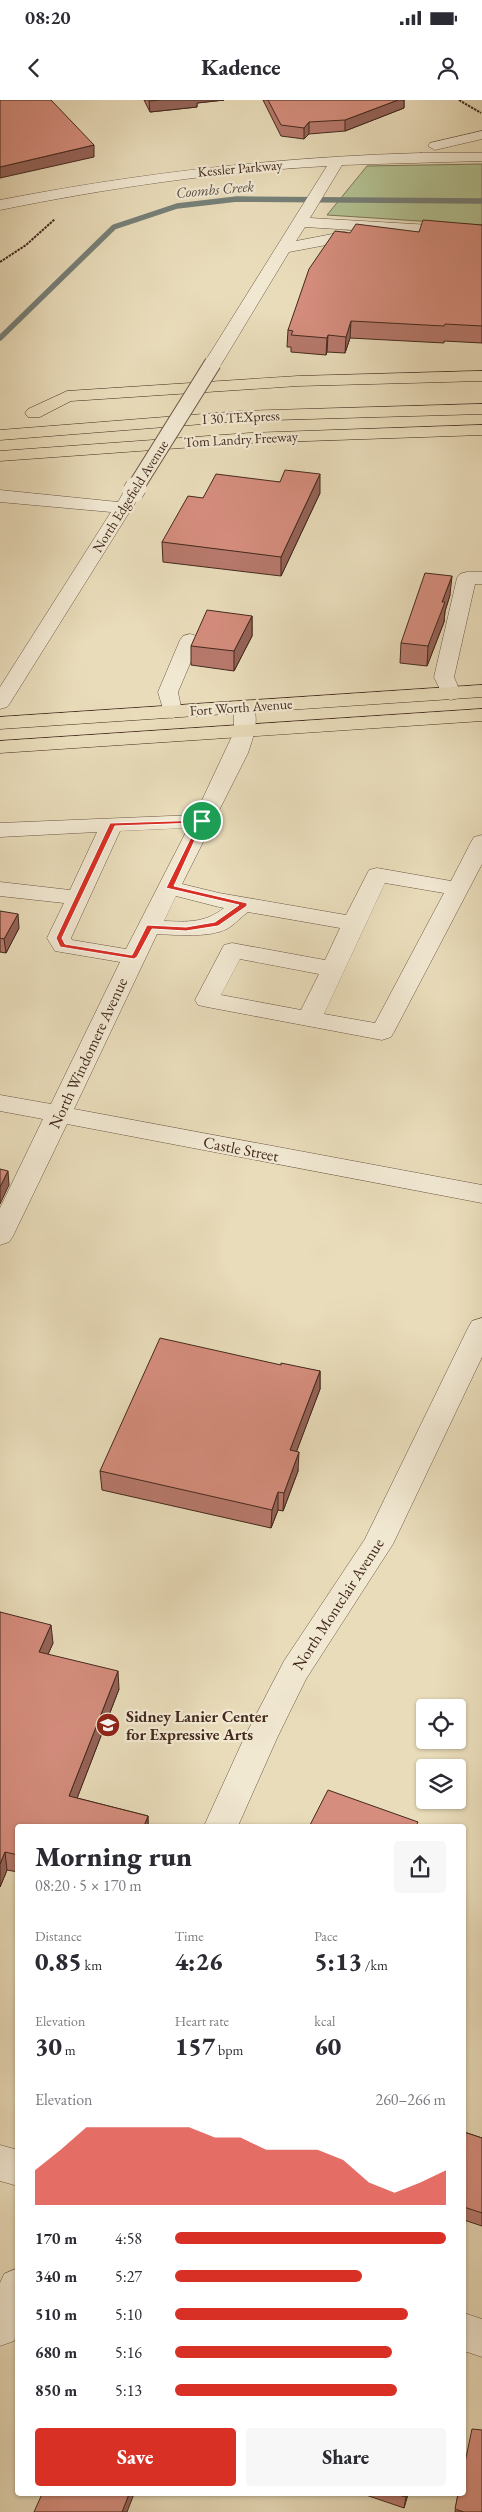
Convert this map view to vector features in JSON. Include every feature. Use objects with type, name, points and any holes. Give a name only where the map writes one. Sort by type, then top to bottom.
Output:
[{"type":"main road","points":[[482,376],[298,381],[67,396],[27,414],[238,402],[482,393]]},
{"type":"main road","name":"I 30 TEXpress","points":[[0,435],[241,416],[482,409]]},
{"type":"main road","name":"Tom Landry Freeway","points":[[0,456],[250,438],[482,430]]},
{"type":"main road","name":"Fort Worth Avenue","points":[[0,723],[482,691]]},
{"type":"main road","name":"Fort Worth Avenue","points":[[0,747],[482,715]]},
{"type":"street","points":[[375,158],[482,135]]},
{"type":"street","name":"Kessler Parkway","points":[[0,205],[131,180],[243,167],[375,158],[482,157]]},
{"type":"street","name":"North Edgefield Avenue","points":[[2,696],[133,492],[338,160]]},
{"type":"street","points":[[301,222],[352,230],[397,232],[409,229],[482,234]]},
{"type":"street","points":[[285,248],[352,230]]},
{"type":"street","points":[[0,496],[80,502],[122,508]]},
{"type":"street","points":[[451,694],[444,677],[467,578],[482,578]]},
{"type":"street","points":[[172,712],[168,692],[190,640]]},
{"type":"street","points":[[244,707],[246,732]]},
{"type":"street","name":"North Windomere Avenue","points":[[0,1236],[134,957],[246,732]]},
{"type":"street","points":[[0,830],[202,821]]},
{"type":"street","points":[[112,824],[59,938],[63,946],[134,957]]},
{"type":"street","points":[[332,969],[232,950],[206,1000],[382,1032],[482,842]]},
{"type":"street","points":[[309,1019],[377,874],[458,888]]},
{"type":"street","points":[[170,888],[244,904],[354,923]]},
{"type":"street","points":[[0,889],[78,898]]},
{"type":"street","points":[[149,927],[186,929],[218,924],[244,904]]},
{"type":"street","name":"Castle Street","points":[[0,1103],[482,1194]]},
{"type":"street","name":"North Montclair Avenue","points":[[222,1824],[275,1704],[308,1647],[359,1577],[472,1373],[482,1328]]},
{"type":"street","points":[[0,2163],[15,2167]]},
{"type":"street","points":[[0,2327],[15,2294]]},
{"type":"street","points":[[466,2333],[482,2338]]},
{"type":"path","points":[[459,100],[482,113]]},
{"type":"path","points":[[0,262],[26,245],[58,215]]},
{"type":"green space","points":[[482,164],[482,225],[327,215],[367,166]]},
{"type":"building","points":[[0,100],[51,100],[94,145],[0,167]]},
{"type":"building","points":[[268,100],[398,100],[345,120],[309,122],[304,128],[281,125]]},
{"type":"building","points":[[423,220],[482,225],[482,326],[351,321],[346,337],[328,335],[327,338],[291,335],[293,331],[288,330],[309,269],[335,231],[350,233],[356,224],[419,232]]},
{"type":"building","points":[[285,470],[320,474],[281,557],[162,542],[188,496],[203,498],[216,474],[280,482]]},
{"type":"building","points":[[425,573],[452,576],[442,602],[445,602],[428,646],[401,643]]},
{"type":"building","points":[[207,610],[252,616],[234,651],[191,646]]},
{"type":"building","points":[[0,911],[18,914],[4,939],[0,938]]},
{"type":"building","points":[[0,1169],[8,1171],[0,1187]]},
{"type":"building","points":[[160,1338],[281,1365],[281,1363],[320,1371],[290,1450],[299,1452],[284,1493],[278,1492],[272,1510],[100,1471]]},
{"type":"building","points":[[0,1612],[51,1625],[39,1652],[118,1671],[69,1796],[148,1816],[145,1824],[15,1824],[15,1854],[5,1852],[0,1864]]},
{"type":"building","points":[[328,1790],[418,1822],[417,1824],[311,1824]]},
{"type":"building","points":[[466,2133],[482,2138],[482,2213],[466,2208]]},
{"type":"building","points":[[472,2429],[482,2430],[482,2512],[464,2512],[455,2509],[458,2496],[466,2496],[466,2458]]},
{"type":"building","points":[[41,2496],[128,2496],[122,2512],[34,2512]]},
{"type":"waterway","name":"Coombs Creek","points":[[0,338],[114,227],[177,206],[237,199],[482,201]]},
{"type":"place","name":"Sidney Lanier Center for Expressive Arts","points":[[108,1725]]},
{"type":"route","points":[[202,821],[170,888],[244,904],[218,924],[186,929],[149,927],[134,957],[63,946],[59,938],[112,824],[202,821]]}]
